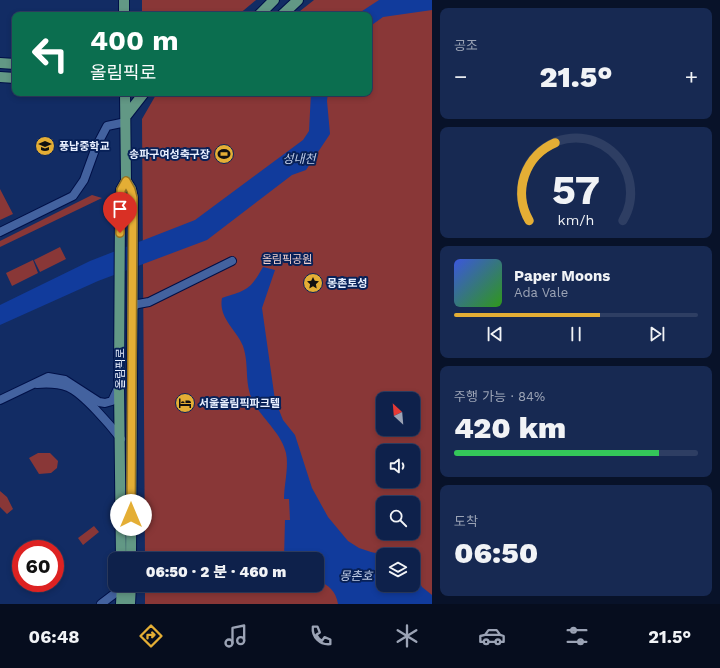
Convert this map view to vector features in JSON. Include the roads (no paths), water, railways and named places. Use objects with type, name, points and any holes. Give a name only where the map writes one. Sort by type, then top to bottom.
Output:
[{"type":"main road","points":[[124,0],[124,12]]},
{"type":"main road","points":[[262,12],[274,0]]},
{"type":"main road","points":[[285,12],[298,0]]},
{"type":"main road","points":[[0,64],[12,64]]},
{"type":"main road","points":[[0,78],[12,78]]},
{"type":"main road","name":"올림픽로","points":[[125,96],[126,181],[133,198],[131,552]]},
{"type":"main road","points":[[126,119],[142,96]]},
{"type":"main road","name":"올림픽로","points":[[121,552],[121,439],[119,386],[121,305],[120,204],[121,190],[126,181]]},
{"type":"main road","points":[[121,604],[124,592]]},
{"type":"main road","points":[[127,592],[130,604]]},
{"type":"street","points":[[0,232],[73,196],[84,180],[96,147],[107,126],[126,119]]},
{"type":"street","points":[[132,305],[149,302],[232,261]]},
{"type":"street","points":[[0,400],[48,377],[65,380],[99,402],[105,403],[112,400],[119,386]]},
{"type":"street","points":[[32,384],[52,383],[69,387],[105,418],[121,439]]},
{"type":"street","points":[[101,604],[117,592]]},
{"type":"water","points":[[379,0],[432,0],[432,10],[383,17],[372,25],[372,12],[361,12]]},
{"type":"water","name":"성내천","points":[[311,96],[328,96],[330,134],[306,170],[292,175],[207,240],[98,281],[0,325],[0,305],[90,261],[195,220],[303,140],[309,131]]},
{"type":"water","name":"몽촌호","points":[[263,267],[275,270],[262,308],[275,400],[283,420],[295,435],[312,488],[328,517],[348,541],[359,548],[376,553],[376,592],[420,592],[420,583],[422,587],[432,595],[432,604],[338,604],[334,592],[324,584],[324,552],[284,552],[285,520],[290,520],[289,499],[284,499],[287,464],[286,453],[281,440],[251,398],[243,346],[225,318],[222,305],[222,298],[243,291],[255,280]]},
{"type":"place","name":"풍납중학교","points":[[45,146]]},
{"type":"place","name":"송파구여성축구장","points":[[224,154]]},
{"type":"place","name":"몽촌토성","points":[[313,283]]},
{"type":"place","name":"서울올림픽파크텔","points":[[185,403]]},
{"type":"park label","name":"올림픽공원","points":[[287,259]]}]
